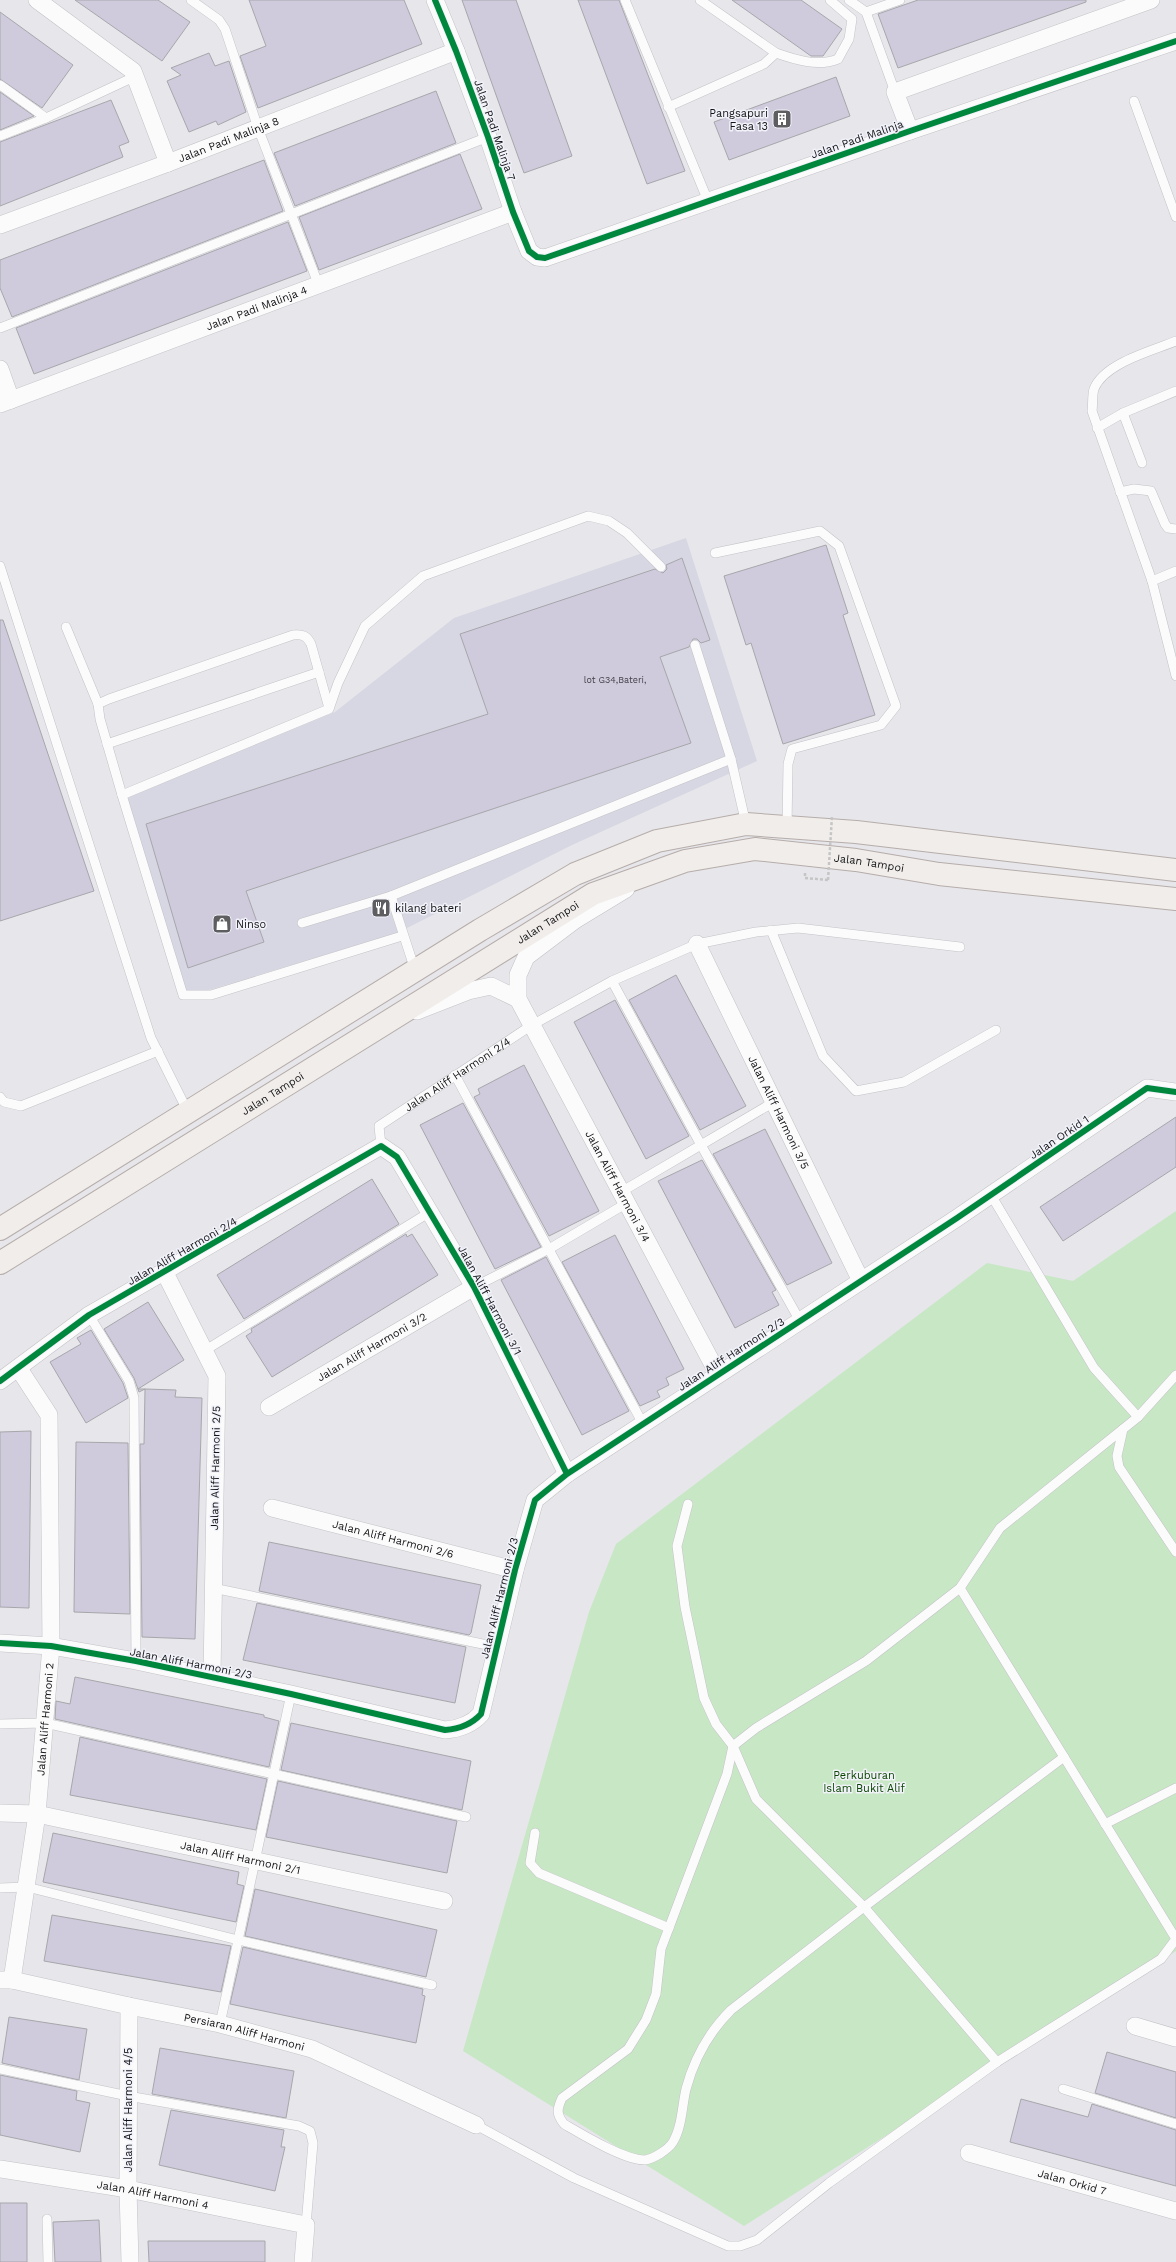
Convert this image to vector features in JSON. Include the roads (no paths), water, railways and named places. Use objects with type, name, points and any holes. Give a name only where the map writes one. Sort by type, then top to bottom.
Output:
[{"type":"main road","points":[[4,1221],[188,1112],[415,970],[575,874],[657,841],[746,824],[856,832],[980,845],[1176,870]]},
{"type":"main road","name":"Jalan Tampoi","points":[[0,1263],[593,894],[685,861],[755,849],[856,860],[939,874],[1176,898]]},
{"type":"street","name":"Jalan Padi Malinja 7","points":[[435,0],[456,51],[488,137],[513,212],[529,251],[537,257],[545,258]]},
{"type":"street","points":[[910,131],[895,92],[1124,4],[1151,0]]},
{"type":"street","points":[[41,1],[128,67],[136,76],[168,163]]},
{"type":"street","name":"Jalan Padi Malinja","points":[[545,258],[910,131],[1176,41]]},
{"type":"street","name":"Jalan Padi Malinja 8","points":[[0,225],[168,163],[456,51]]},
{"type":"street","name":"Jalan Padi Malinja 4","points":[[5,402],[319,286],[513,212]]},
{"type":"street","points":[[0,369],[5,402]]},
{"type":"street","name":"Jalan Aliff Harmoni 3/4","points":[[655,872],[575,920],[526,957],[518,975],[518,1000],[718,1374]]},
{"type":"street","name":"Jalan Aliff Harmoni 3/5","points":[[697,944],[862,1281]]},
{"type":"street","points":[[387,1023],[468,991],[491,986],[518,1000]]},
{"type":"street","name":"Jalan Orkid 1","points":[[957,1218],[1147,1088],[1176,1092]]},
{"type":"street","name":"Jalan Aliff Harmoni 3/1","points":[[381,1146],[397,1157],[474,1287],[567,1474]]},
{"type":"street","name":"Jalan Aliff Harmoni 2/4","points":[[0,1381],[89,1315],[164,1273],[381,1146]]},
{"type":"street","name":"Jalan Aliff Harmoni 2/3","points":[[0,1643],[51,1646],[136,1661],[212,1676],[445,1730],[456,1729],[474,1721],[481,1714],[515,1570],[535,1500],[567,1474],[957,1218]]},
{"type":"street","name":"Jalan Aliff Harmoni 2/5","points":[[164,1273],[217,1376],[212,1676]]},
{"type":"street","name":"Jalan Aliff Harmoni 3/2","points":[[269,1407],[474,1287]]},
{"type":"street","name":"Jalan Aliff Harmoni 2","points":[[6,1980],[27,1887],[37,1814],[51,1646],[48,1414],[19,1368]]},
{"type":"street","name":"Jalan Aliff Harmoni 2/6","points":[[272,1508],[515,1570]]},
{"type":"street","name":"Jalan Aliff Harmoni 2/1","points":[[0,1813],[37,1814],[255,1859],[444,1901]]},
{"type":"street","name":"Persiaran Aliff Harmoni","points":[[6,1980],[220,2024],[312,2049],[476,2125]]},
{"type":"street","name":"Jalan Aliff Harmoni 4/5","points":[[129,2006],[128,2189],[130,2262]]},
{"type":"street","points":[[1135,2026],[1176,2038]]},
{"type":"street","name":"Jalan Orkid 7","points":[[969,2153],[1176,2211]]},
{"type":"street","name":"Jalan Aliff Harmoni 4","points":[[0,2169],[128,2189],[306,2224]]},
{"type":"street","points":[[303,2262],[306,2224]]},
{"type":"lane","points":[[191,0],[219,20],[225,29],[258,128],[290,215],[319,286]]},
{"type":"lane","points":[[625,0],[708,201]]},
{"type":"lane","points":[[700,0],[776,53],[790,58],[819,63],[838,59],[849,39],[852,19],[830,0]]},
{"type":"lane","points":[[849,0],[866,12],[895,92]]},
{"type":"lane","points":[[866,12],[900,0]]},
{"type":"lane","points":[[668,107],[764,64],[776,53]]},
{"type":"lane","points":[[0,136],[46,118],[136,76]]},
{"type":"lane","points":[[0,85],[46,118]]},
{"type":"lane","points":[[1134,101],[1176,217]]},
{"type":"lane","points":[[0,328],[488,137]]},
{"type":"lane","points":[[1176,341],[1120,364],[1104,376],[1094,390],[1092,411],[1152,581],[1176,676]]},
{"type":"lane","points":[[1097,428],[1123,413],[1176,391]]},
{"type":"lane","points":[[1123,413],[1142,463]]},
{"type":"lane","points":[[1120,492],[1134,489],[1150,491],[1165,524],[1168,528],[1176,529]]},
{"type":"lane","points":[[122,795],[329,708],[338,682],[365,626],[423,576],[588,516],[609,521],[627,533],[661,567]]},
{"type":"lane","points":[[715,553],[820,531],[839,546],[896,706],[882,725],[792,749],[788,764],[787,828]]},
{"type":"lane","points":[[0,566],[151,1038],[188,1112]]},
{"type":"lane","points":[[1152,581],[1176,571]]},
{"type":"lane","points":[[66,627],[98,704],[107,744],[183,995],[211,994],[402,936]]},
{"type":"lane","points":[[98,704],[293,635],[301,634],[308,638],[311,644],[329,708]]},
{"type":"lane","points":[[696,645],[731,759],[746,824]]},
{"type":"lane","points":[[107,744],[319,672]]},
{"type":"lane","points":[[302,922],[391,896],[731,759]]},
{"type":"lane","points":[[391,896],[396,908],[402,936],[415,970]]},
{"type":"lane","name":"Jalan Aliff Harmoni 2/4","points":[[381,1146],[379,1126],[531,1024],[612,980],[697,944],[771,930],[798,928],[960,947]]},
{"type":"lane","points":[[771,930],[823,1056],[856,1091],[904,1082],[996,1030]]},
{"type":"lane","points":[[612,980],[701,1145],[800,1321]]},
{"type":"lane","points":[[0,1097],[4,1102],[20,1106],[158,1051]]},
{"type":"lane","points":[[455,1075],[643,1424]]},
{"type":"lane","points":[[474,1287],[549,1249],[701,1145],[774,1102]]},
{"type":"lane","points":[[991,1195],[1094,1368],[1138,1417]]},
{"type":"lane","points":[[204,1351],[430,1212]]},
{"type":"lane","points":[[89,1315],[129,1381],[134,1398],[136,1661]]},
{"type":"lane","points":[[1064,1757],[864,1907],[731,2010],[717,2024],[706,2039],[687,2087],[679,2125],[673,2143],[660,2153],[646,2160],[631,2158],[564,2124],[558,2117],[557,2108],[562,2098],[628,2049],[643,2026],[656,1994],[661,1949],[727,1774],[733,1746],[756,1728],[866,1661],[960,1588],[1000,1528],[1138,1417],[1176,1375]]},
{"type":"lane","points":[[1123,1430],[1116,1456],[1119,1467],[1176,1552]]},
{"type":"lane","points":[[688,1504],[677,1546],[685,1607],[704,1698],[716,1724],[733,1746],[756,1800],[864,1907],[997,2062]]},
{"type":"lane","points":[[213,1588],[497,1647]]},
{"type":"lane","points":[[476,2125],[574,2178],[728,2246],[740,2246],[757,2240],[829,2184],[997,2062],[1160,1959],[1176,1939],[960,1588]]},
{"type":"lane","points":[[220,2024],[291,1694]]},
{"type":"lane","points":[[0,1724],[45,1723],[466,1817]]},
{"type":"lane","points":[[1105,1824],[1176,1788]]},
{"type":"lane","points":[[535,1833],[530,1864],[539,1873],[670,1928]]},
{"type":"lane","points":[[0,1888],[27,1887],[238,1940],[432,1984]]},
{"type":"lane","points":[[0,2069],[128,2096],[300,2126],[310,2131],[313,2143],[306,2224]]},
{"type":"lane","points":[[1063,2089],[1176,2124]]},
{"type":"lane","points":[[47,2219],[48,2262]]},
{"type":"place","name":"Pangsapuri Fasa 13","points":[[782,119]]},
{"type":"place","name":"kilang bateri","points":[[381,908]]},
{"type":"place","name":"Ninso","points":[[222,924]]},
{"type":"park label","name":"Perkuburan Islam Bukit Alif","points":[[864,1781]]}]
